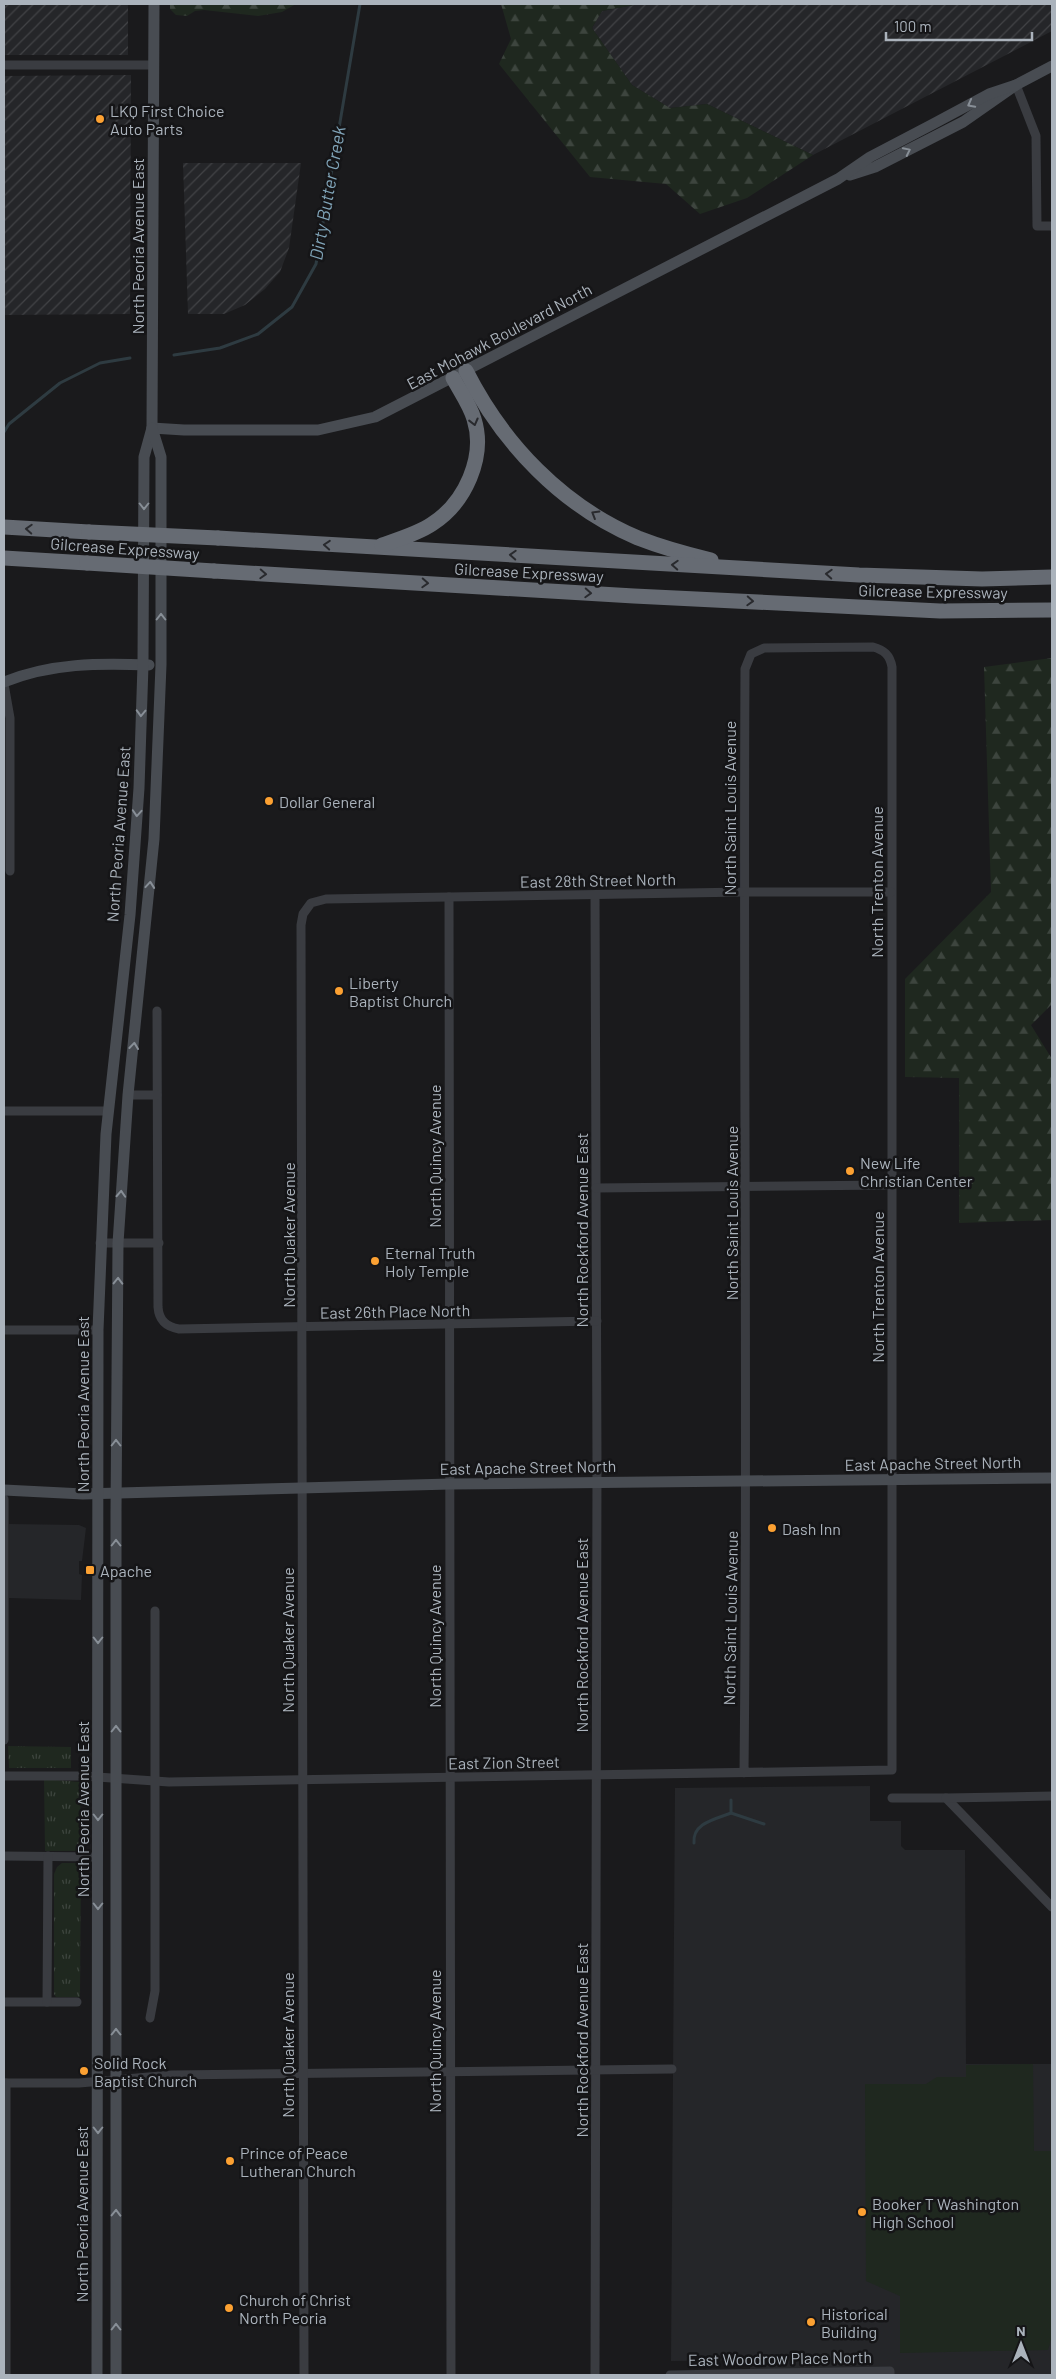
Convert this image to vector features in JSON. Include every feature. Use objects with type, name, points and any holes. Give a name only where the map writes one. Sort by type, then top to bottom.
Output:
[{"type":"highway","points":[[375,548],[418,532],[433,524],[453,506],[466,486],[475,461],[476,431],[460,375]]},
{"type":"highway","points":[[460,375],[526,459],[572,500],[614,526],[638,538],[741,569]]},
{"type":"highway","name":"Gilcrease Expressway","points":[[4,527],[919,578],[1052,577]]},
{"type":"highway","name":"Gilcrease Expressway","points":[[4,558],[930,610],[1052,610]]},
{"type":"main road","name":"North Peoria Avenue East","points":[[97,2375],[98,1330],[100,1242],[108,1111],[130,915],[139,788],[143,665],[144,457],[152,428],[154,4]]},
{"type":"main road","name":"East Mohawk Boulevard North","points":[[152,428],[184,430],[318,430],[375,417],[460,375],[562,319],[692,256],[838,179],[875,167],[947,131],[1016,85],[1052,66]]},
{"type":"main road","name":"North Peoria Avenue East","points":[[116,2375],[116,1492],[118,1242],[128,1095],[154,839],[161,665],[161,457],[152,428]]},
{"type":"main road","points":[[4,683],[28,672],[56,667],[89,664],[161,665]]},
{"type":"main road","name":"East Apache Street North","points":[[4,1490],[60,1494],[450,1484],[1052,1478]]},
{"type":"street","points":[[4,65],[154,65]]},
{"type":"street","points":[[1016,85],[1033,126],[1037,144],[1037,226],[1052,226]]},
{"type":"street","name":"North Trenton Avenue","points":[[751,654],[764,648],[873,647],[881,649],[888,655],[892,667],[892,1770]]},
{"type":"street","name":"North Saint Louis Avenue","points":[[744,1773],[747,1481],[744,892],[745,669],[751,654]]},
{"type":"street","points":[[4,683],[10,718],[10,872]]},
{"type":"street","name":"East 28th Street North","points":[[308,906],[311,903],[326,900],[448,897],[744,892],[891,892]]},
{"type":"street","name":"North Rockford Avenue East","points":[[595,895],[597,1321],[595,2375]]},
{"type":"street","name":"North Quincy Avenue","points":[[448,897],[450,2375]]},
{"type":"street","name":"North Quaker Avenue","points":[[304,2375],[301,925],[303,914],[308,906]]},
{"type":"street","points":[[100,1242],[159,1243],[157,1011]]},
{"type":"street","points":[[128,1095],[157,1096]]},
{"type":"street","points":[[4,1111],[108,1111]]},
{"type":"street","points":[[596,1188],[891,1185]]},
{"type":"street","name":"East 26th Place North","points":[[159,1243],[158,1312],[165,1324],[179,1329],[449,1326],[597,1321]]},
{"type":"street","points":[[4,1330],[98,1330]]},
{"type":"street","points":[[4,1499],[4,1740]]},
{"type":"street","points":[[150,2018],[155,1991],[155,1611]]},
{"type":"street","name":"East Zion Street","points":[[4,1776],[97,1777],[155,1781],[595,1776],[892,1770]]},
{"type":"street","points":[[892,1798],[1052,1796]]},
{"type":"street","points":[[946,1798],[1052,1907]]},
{"type":"street","points":[[4,1856],[98,1857]]},
{"type":"street","points":[[47,2002],[48,1856]]},
{"type":"street","points":[[4,2002],[77,2002]]},
{"type":"street","points":[[6,2375],[5,2083],[98,2082],[172,2075],[672,2069]]},
{"type":"street","name":"East Woodrow Place North","points":[[670,2375],[890,2373]]},
{"type":"shaded area","points":[[4,4],[128,4],[128,55],[4,55]]},
{"type":"shaded area","points":[[639,4],[1052,4],[1052,31],[813,155],[707,104],[670,108],[632,85],[592,28],[602,11]]},
{"type":"shaded area","points":[[131,75],[130,314],[4,315],[4,76]]},
{"type":"shaded area","points":[[183,163],[301,163],[289,248],[280,272],[265,289],[245,305],[224,314],[188,314]]},
{"type":"shaded area","points":[[9,1524],[79,1525],[86,1528],[82,1561],[79,1561],[79,1574],[82,1575],[81,1600],[9,1598]]},
{"type":"shaded area","name":"Booker T Washington High School","points":[[870,1786],[870,1821],[901,1821],[901,1846],[905,1850],[965,1850],[966,2064],[1052,2064],[1052,2375],[750,2375],[750,2360],[671,2361],[675,1788]]},
{"type":"green space","points":[[170,4],[296,4],[282,12],[258,16],[204,10],[195,11],[187,16],[176,15],[170,9]]},
{"type":"green space","points":[[501,4],[639,4],[602,11],[592,28],[632,85],[670,108],[707,104],[813,155],[747,198],[700,214],[666,184],[590,177],[499,64],[511,39]]},
{"type":"green space","points":[[1052,658],[1052,1004],[1031,1025],[1052,1059],[1052,1220],[959,1223],[959,1078],[905,1077],[905,979],[991,892],[984,667]]},
{"type":"green space","points":[[8,1746],[71,1747],[71,1768],[9,1768]]},
{"type":"green space","points":[[44,1779],[80,1782],[81,1851],[45,1851]]},
{"type":"green space","points":[[62,1863],[81,1863],[80,1997],[56,1997],[54,1994],[54,1874],[57,1867]]},
{"type":"green space","points":[[1033,2064],[1034,2151],[1052,2151],[1052,2337],[1048,2350],[900,2353],[900,2296],[866,2281],[865,2084],[926,2084],[937,2077],[966,2077],[966,2065]]},
{"type":"waterway","name":"Dirty Butter Creek","points":[[174,355],[220,348],[258,334],[292,307],[316,264],[360,4]]},
{"type":"waterway","name":"Dirty Butter Creek","points":[[4,432],[9,424],[60,383],[100,363],[130,358]]},
{"type":"waterway","points":[[694,1843],[694,1836],[701,1826],[731,1813],[731,1800]]},
{"type":"waterway","points":[[731,1813],[764,1824]]},
{"type":"place","name":"LKQ First Choice Auto Parts","points":[[100,119]]},
{"type":"place","name":"Dollar General","points":[[269,801]]},
{"type":"place","name":"Liberty Baptist Church","points":[[339,991]]},
{"type":"place","name":"New Life Christian Center","points":[[850,1171]]},
{"type":"place","name":"Eternal Truth Holy Temple","points":[[375,1261]]},
{"type":"place","name":"Dash Inn","points":[[772,1528]]},
{"type":"place","name":"Apache","points":[[90,1570]]},
{"type":"place","name":"Solid Rock Baptist Church","points":[[84,2071]]},
{"type":"place","name":"Prince of Peace Lutheran Church","points":[[230,2161]]},
{"type":"place","name":"Booker T Washington High School","points":[[862,2212]]},
{"type":"place","name":"Church of Christ North Peoria","points":[[229,2308]]},
{"type":"place","name":"Historical Building","points":[[811,2322]]}]
